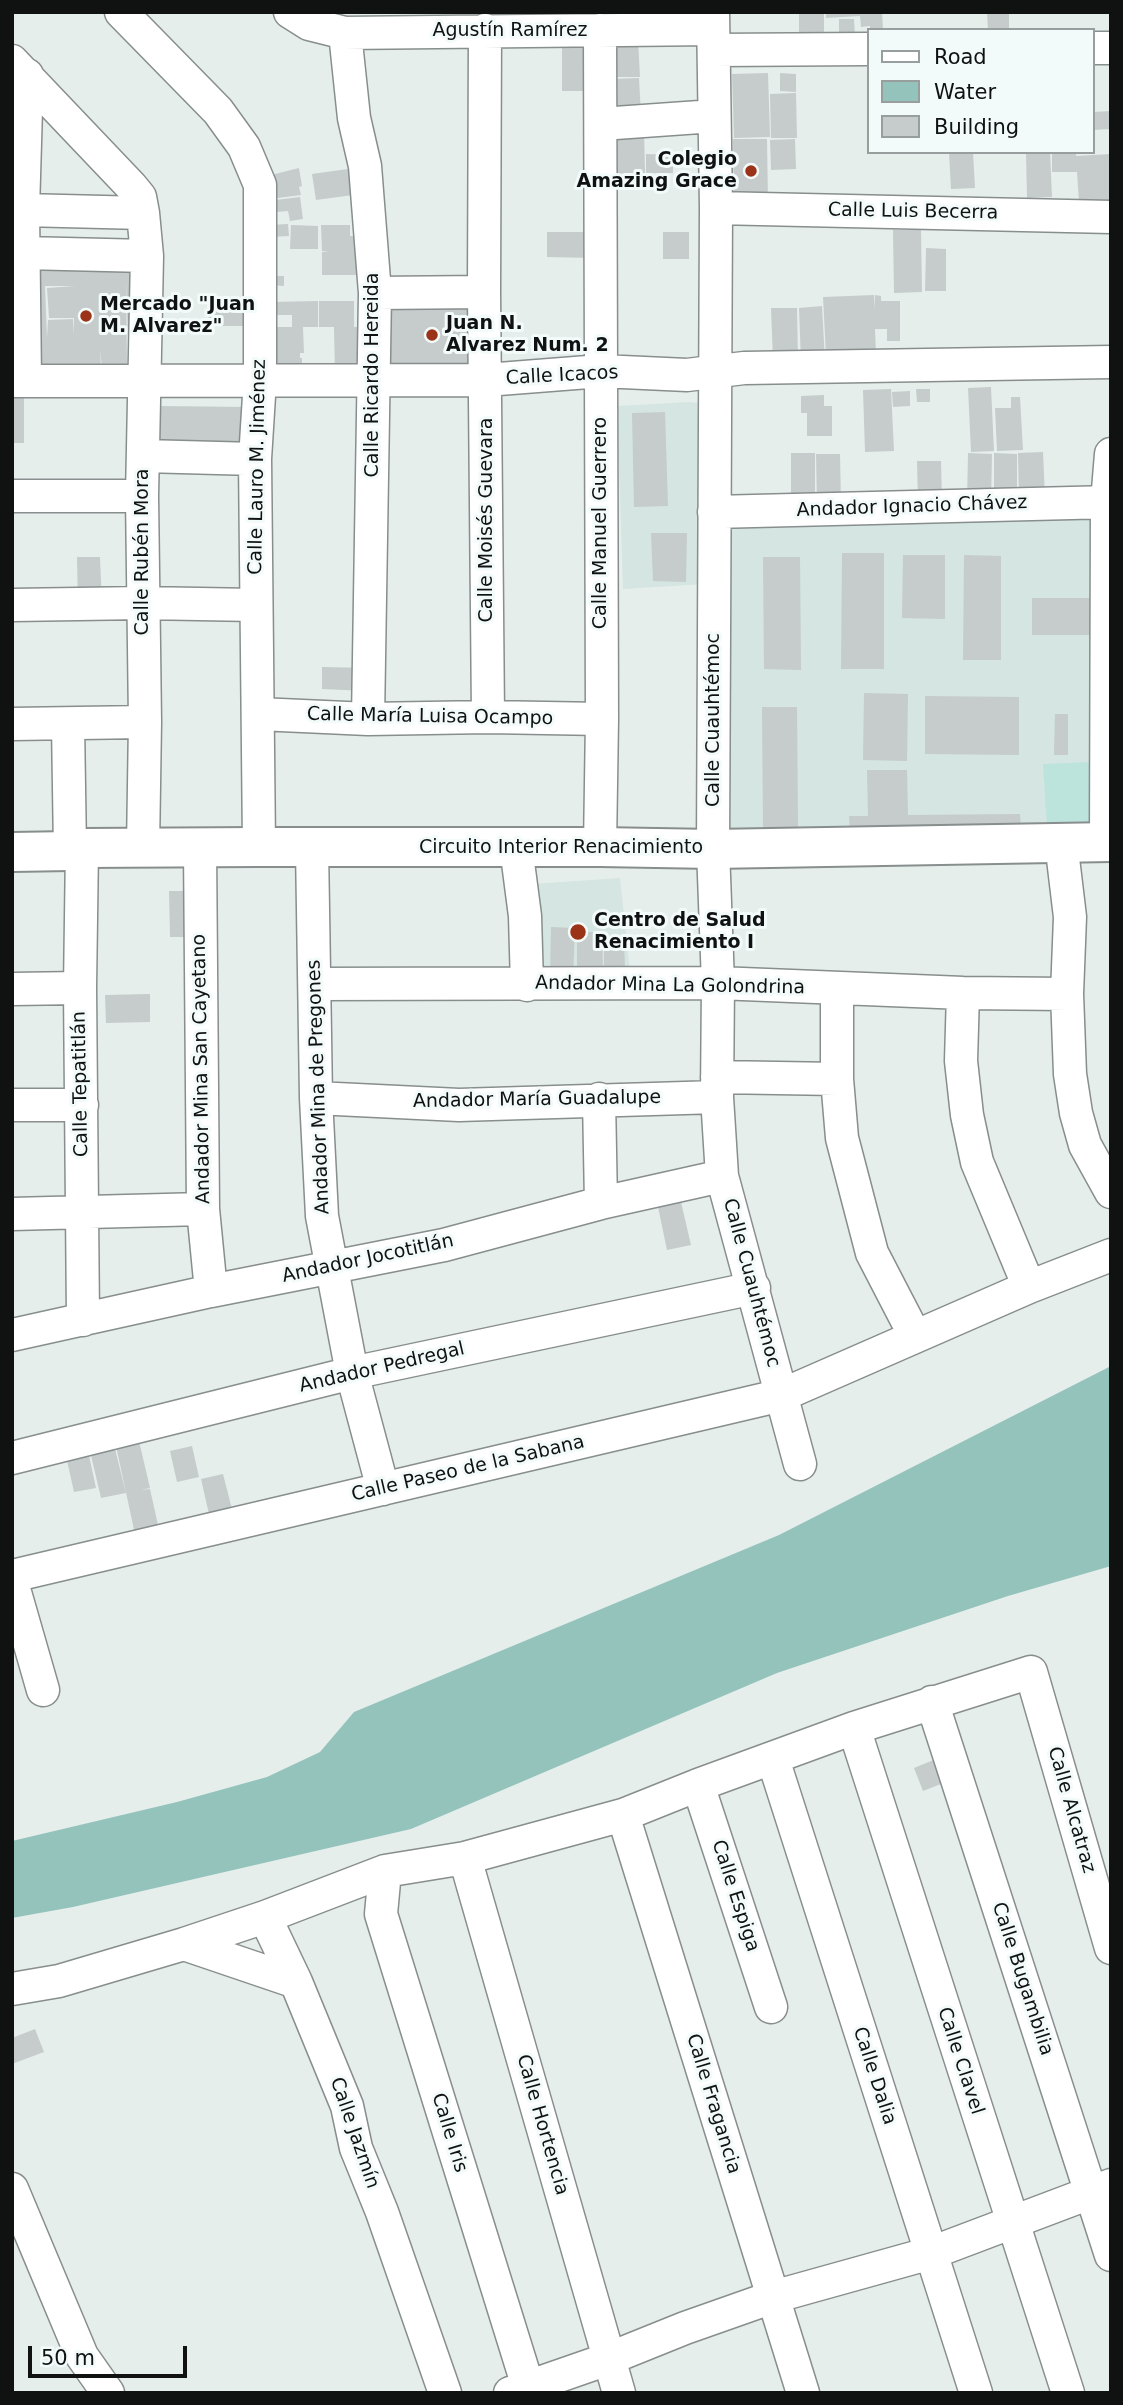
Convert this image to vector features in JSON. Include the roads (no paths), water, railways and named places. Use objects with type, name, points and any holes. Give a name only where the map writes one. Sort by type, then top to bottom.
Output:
[{"type":"main road","name":"Circuito Interior Renacimiento","points":[[12,852],[200,847],[713,849],[1109,842]]},
{"type":"street","name":"Calle Lauro M. Jiménez","points":[[121,12],[218,111],[244,147],[260,186],[260,380],[256,459],[255,605],[259,847]]},
{"type":"street","name":"Agustín Ramírez","points":[[299,18],[345,33],[713,30],[867,49]]},
{"type":"street","name":"Calle Moisés Guevara","points":[[485,30],[484,292],[488,717]]},
{"type":"street","name":"Calle Manuel Guerrero","points":[[600,30],[600,847]]},
{"type":"street","name":"Calle Cuauhtémoc","points":[[713,30],[716,208],[713,849],[718,982],[717,1087],[722,1176],[800,1464]]},
{"type":"street","name":"Calle Ricardo Hereida","points":[[345,33],[354,118],[365,166],[375,293],[368,719]]},
{"type":"street","points":[[19,68],[24,253],[19,381]]},
{"type":"street","name":"Calle Rubén Mora","points":[[19,68],[131,186],[140,197],[143,213],[147,256],[142,496],[145,722],[143,848]]},
{"type":"street","points":[[601,124],[714,116]]},
{"type":"street","name":"Calle Luis Becerra","points":[[716,208],[1111,217]]},
{"type":"street","points":[[23,210],[143,213]]},
{"type":"street","points":[[24,253],[147,256]]},
{"type":"street","points":[[375,293],[484,292]]},
{"type":"street","name":"Calle Icacos","points":[[19,381],[486,380],[601,371],[687,375],[758,368],[1111,362]]},
{"type":"street","points":[[1109,842],[1111,454]]},
{"type":"street","points":[[144,456],[256,459]]},
{"type":"street","points":[[12,496],[142,496]]},
{"type":"street","name":"Andador Ignacio Chávez","points":[[714,512],[1109,502]]},
{"type":"street","points":[[12,605],[255,605]]},
{"type":"street","name":"Calle María Luisa Ocampo","points":[[258,714],[368,719],[602,719]]},
{"type":"street","points":[[12,724],[145,722]]},
{"type":"street","name":"Calle Tepatitlán","points":[[68,724],[76,850],[80,988],[83,1320]]},
{"type":"street","points":[[1061,842],[1070,917],[1067,994],[1070,1074],[1076,1113],[1085,1145],[1111,1192]]},
{"type":"street","name":"Andador Mina San Cayetano","points":[[200,847],[203,1209],[211,1291]]},
{"type":"street","name":"Andador Mina de Pregones","points":[[312,847],[316,1098],[322,1216],[352,1373],[383,1489]]},
{"type":"street","points":[[516,847],[525,916],[527,985]]},
{"type":"street","name":"Andador Mina La Golondrina","points":[[315,984],[718,982],[837,989],[1067,994]]},
{"type":"street","points":[[12,989],[80,988]]},
{"type":"street","points":[[837,989],[837,1079],[842,1138],[872,1253],[915,1336]]},
{"type":"street","points":[[963,993],[961,1060],[967,1115],[977,1162],[1029,1287]]},
{"type":"street","name":"Andador María Guadalupe","points":[[316,1098],[459,1105],[599,1099],[837,1079]]},
{"type":"street","points":[[599,1099],[601,1203]]},
{"type":"street","points":[[12,1105],[82,1105]]},
{"type":"street","name":"Andador Jocotitlán","points":[[12,1335],[331,1266],[444,1245],[601,1203],[722,1176]]},
{"type":"street","points":[[12,1214],[203,1209]]},
{"type":"street","name":"Calle Paseo de la Sabana","points":[[12,1576],[782,1395],[1029,1287],[1111,1255]]},
{"type":"street","name":"Andador Pedregal","points":[[12,1458],[352,1373],[754,1289]]},
{"type":"street","points":[[12,1582],[43,1689]]},
{"type":"street","name":"Calle Alcatraz","points":[[932,1702],[1031,1672],[1111,1948]]},
{"type":"street","points":[[12,1989],[59,1981],[184,1944],[265,1917],[385,1871],[465,1858],[623,1815],[698,1785],[932,1702]]},
{"type":"street","name":"Calle Bugambilia","points":[[932,1702],[1101,2189],[1111,2255]]},
{"type":"street","name":"Calle Clavel","points":[[854,1728],[1068,2393]]},
{"type":"street","name":"Calle Dalia","points":[[773,1759],[976,2393]]},
{"type":"street","name":"Calle Espiga","points":[[698,1785],[771,2007]]},
{"type":"street","name":"Calle Fragancia","points":[[623,1815],[803,2393]]},
{"type":"street","name":"Calle Hortencia","points":[[465,1858],[619,2393]]},
{"type":"street","name":"Calle Iris","points":[[385,1871],[381,1914],[523,2391]]},
{"type":"street","points":[[334,1889],[381,1914]]},
{"type":"street","name":"Calle Jazmín","points":[[265,1917],[296,1982],[347,2105],[356,2148],[382,2212],[445,2393]]},
{"type":"street","points":[[184,1944],[296,1982]]},
{"type":"street","points":[[12,2189],[82,2356],[108,2393]]},
{"type":"street","points":[[523,2391],[773,2297],[931,2253],[1101,2189]]},
{"type":"water","points":[[1111,1366],[1111,1566],[1008,1596],[777,1673],[411,1829],[73,1907],[12,1918],[12,1841],[177,1802],[267,1777],[320,1752],[354,1712],[779,1535]]},
{"type":"place","name":"Colegio Amazing Grace","points":[[751,171]]},
{"type":"place","name":"Mercado \"Juan M. Alvarez\"","points":[[86,316]]},
{"type":"place","name":"Juan N. Alvarez Num. 2","points":[[432,335]]},
{"type":"place","name":"Centro de Salud Renacimiento I","points":[[578,932]]}]
